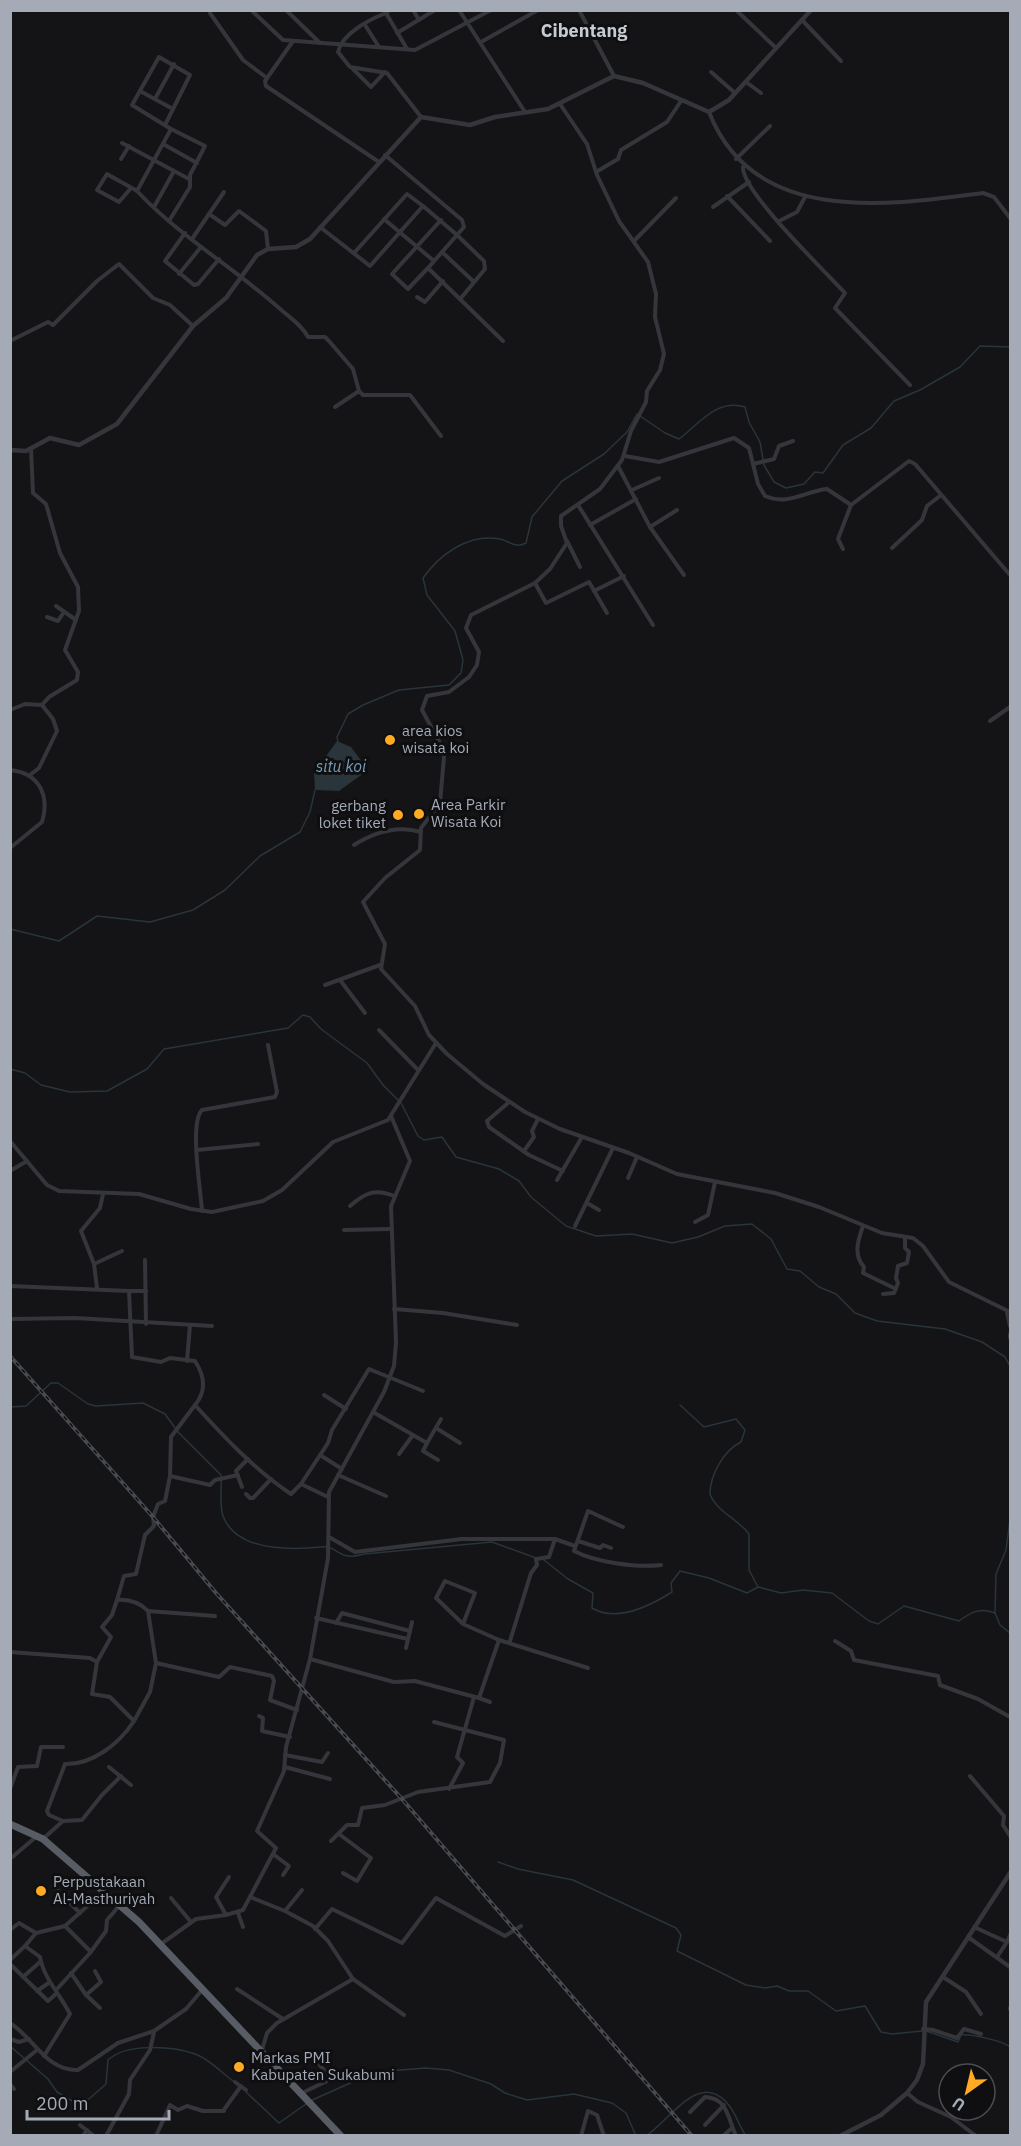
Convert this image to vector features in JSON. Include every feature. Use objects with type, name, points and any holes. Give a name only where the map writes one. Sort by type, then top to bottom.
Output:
[{"type":"highway","points":[[10,1824],[40,1837],[120,1905],[161,1944],[341,2136]]},
{"type":"street","points":[[251,10],[281,39],[407,50],[420,49],[491,10]]},
{"type":"street","points":[[286,10],[320,43]]},
{"type":"street","points":[[412,10],[419,20]]},
{"type":"street","points":[[397,33],[435,10]]},
{"type":"street","points":[[459,10],[482,42],[525,112]]},
{"type":"street","points":[[482,42],[538,10]]},
{"type":"street","points":[[579,10],[614,76]]},
{"type":"street","points":[[736,10],[776,48]]},
{"type":"street","points":[[709,112],[721,107],[746,82],[811,10]]},
{"type":"street","points":[[385,72],[371,87],[339,56],[339,45],[346,36],[388,12],[407,50]]},
{"type":"street","points":[[210,13],[243,60],[267,78]]},
{"type":"street","points":[[802,20],[842,61]]},
{"type":"street","points":[[365,24],[379,48]]},
{"type":"street","points":[[293,41],[265,84],[272,91],[379,162]]},
{"type":"street","points":[[165,125],[190,75],[174,64],[157,58],[141,85],[140,91],[133,99],[132,106],[171,129],[205,146],[189,179],[190,187],[169,221]]},
{"type":"street","points":[[155,99],[174,64]]},
{"type":"street","points":[[352,68],[385,72],[421,117]]},
{"type":"street","points":[[711,72],[735,93]]},
{"type":"street","points":[[10,450],[31,449],[50,438],[79,445],[112,428],[153,381],[193,326],[226,298],[257,255],[268,249],[296,247],[320,227],[421,117],[429,116],[464,125],[548,109],[614,76],[643,83],[709,112],[736,159],[743,166],[761,179],[805,197],[840,204],[983,193],[994,197],[1011,218]]},
{"type":"street","points":[[746,82],[761,93]]},
{"type":"street","points":[[140,91],[173,109]]},
{"type":"street","points":[[596,172],[618,159],[621,150],[667,122],[681,101]]},
{"type":"street","points":[[560,104],[587,144],[596,172],[619,221],[634,241],[652,276],[656,294],[655,317],[664,354],[660,370],[648,389],[644,408],[631,431],[625,456],[600,489],[561,516],[561,526],[580,567]]},
{"type":"street","points":[[736,159],[770,126]]},
{"type":"street","points":[[137,191],[171,129]]},
{"type":"street","points":[[122,142],[189,179]]},
{"type":"street","points":[[163,144],[197,163]]},
{"type":"street","points":[[121,159],[129,146]]},
{"type":"street","points":[[385,155],[462,220],[464,227],[408,289],[393,276],[441,220]]},
{"type":"street","points":[[743,166],[743,174],[748,182],[779,221],[802,249],[845,293],[835,308],[910,386]]},
{"type":"street","points":[[154,207],[174,171]]},
{"type":"street","points":[[131,188],[120,202],[97,190],[106,174],[137,191],[169,221],[242,277],[300,326],[308,337],[324,337],[336,347],[353,369],[359,391]]},
{"type":"street","points":[[713,207],[748,182]]},
{"type":"street","points":[[192,239],[224,192]]},
{"type":"street","points":[[354,253],[407,194],[441,220],[486,265],[461,298]]},
{"type":"street","points":[[727,196],[770,241]]},
{"type":"street","points":[[779,221],[797,212],[805,197]]},
{"type":"street","points":[[634,241],[676,198]]},
{"type":"street","points":[[320,227],[365,264],[372,265],[423,206]]},
{"type":"street","points":[[209,214],[225,225],[239,211],[266,231],[268,249]]},
{"type":"street","points":[[384,219],[434,261]]},
{"type":"street","points":[[184,233],[165,261],[194,285],[198,284],[219,259]]},
{"type":"street","points":[[180,274],[201,247]]},
{"type":"street","points":[[442,252],[474,282]]},
{"type":"street","points":[[10,341],[48,322],[53,325],[96,281],[119,264],[150,295],[170,305],[193,326]]},
{"type":"street","points":[[428,268],[503,341]]},
{"type":"street","points":[[417,297],[422,302],[427,301],[443,281]]},
{"type":"street","points":[[335,407],[359,391]]},
{"type":"street","points":[[359,391],[370,396],[410,395],[441,436]]},
{"type":"street","points":[[625,456],[659,462],[735,438],[749,448],[762,493],[771,499],[790,499],[827,489],[851,505]]},
{"type":"street","points":[[753,464],[774,459],[779,446],[793,441]]},
{"type":"street","points":[[31,449],[33,493],[46,504],[60,553],[78,587],[79,609],[65,650],[78,672],[77,680],[69,687],[49,697],[42,705]]},
{"type":"street","points":[[843,549],[838,539],[851,505],[909,460],[1011,575]]},
{"type":"street","points":[[618,466],[650,527],[684,575]]},
{"type":"street","points":[[632,490],[659,478]]},
{"type":"street","points":[[892,548],[922,520],[927,506],[941,495]]},
{"type":"street","points":[[590,525],[636,499]]},
{"type":"street","points":[[578,505],[653,625]]},
{"type":"street","points":[[650,527],[677,510]]},
{"type":"street","points":[[567,540],[550,569],[535,583],[471,615],[466,628],[479,652],[476,669],[449,692],[427,696],[423,701],[422,710],[441,745],[444,757],[440,803],[422,825],[422,845],[418,852],[393,871],[363,902],[386,944],[381,965],[383,973],[415,1006],[429,1035],[436,1043],[508,1102],[538,1119],[677,1174],[774,1193],[819,1207],[863,1226],[920,1242],[949,1282],[1009,1312],[1011,1326]]},
{"type":"street","points":[[594,591],[624,576]]},
{"type":"street","points":[[535,583],[546,603],[588,582],[607,613]]},
{"type":"street","points":[[56,606],[76,620]]},
{"type":"street","points":[[46,617],[58,621],[64,612]]},
{"type":"street","points":[[10,710],[25,704],[42,705],[53,719],[57,731],[39,768],[30,775]]},
{"type":"street","points":[[990,721],[1011,707]]},
{"type":"street","points":[[10,770],[30,775],[40,787],[44,820],[10,848]]},
{"type":"street","points":[[354,844],[367,837],[400,828],[421,832]]},
{"type":"street","points":[[325,985],[381,965]]},
{"type":"street","points":[[340,980],[364,1012]]},
{"type":"street","points":[[379,1030],[418,1070]]},
{"type":"street","points":[[10,1142],[55,1190],[139,1194],[202,1211],[223,1211],[270,1198],[333,1142],[384,1122],[391,1116],[436,1043]]},
{"type":"street","points":[[202,1211],[197,1150],[200,1111],[271,1098],[276,1095],[268,1045]]},
{"type":"street","points":[[508,1102],[486,1124],[524,1151],[563,1171]]},
{"type":"street","points":[[161,1944],[191,1922],[201,1918],[226,1916],[244,1909],[273,1854],[275,1846],[257,1831],[285,1767],[285,1755],[310,1659],[327,1564],[328,1497],[390,1378],[396,1353],[390,1229],[394,1196],[410,1161],[391,1116]]},
{"type":"street","points":[[524,1151],[534,1137],[532,1131],[538,1119]]},
{"type":"street","points":[[557,1180],[582,1137]]},
{"type":"street","points":[[197,1150],[258,1144]]},
{"type":"street","points":[[575,1226],[613,1148]]},
{"type":"street","points":[[628,1178],[637,1157]]},
{"type":"street","points":[[10,1171],[27,1161]]},
{"type":"street","points":[[695,1222],[707,1217],[715,1182]]},
{"type":"street","points":[[350,1206],[361,1196],[374,1191],[394,1196]]},
{"type":"street","points":[[97,1288],[94,1264],[82,1239],[81,1229],[100,1208],[103,1194]]},
{"type":"street","points":[[587,1203],[599,1210]]},
{"type":"street","points":[[863,1226],[856,1245],[860,1263],[864,1267],[863,1273],[896,1290]]},
{"type":"street","points":[[344,1230],[390,1229]]},
{"type":"street","points":[[883,1294],[892,1295],[896,1290],[898,1266],[908,1262],[909,1252],[904,1246],[905,1237]]},
{"type":"street","points":[[94,1264],[122,1251]]},
{"type":"street","points":[[145,1260],[146,1324]]},
{"type":"street","points":[[10,1286],[146,1291]]},
{"type":"street","points":[[129,1291],[128,1323],[132,1357],[161,1362],[170,1358],[196,1362],[204,1380],[202,1392],[195,1405],[172,1433],[170,1476],[165,1501],[158,1504],[153,1517],[154,1526],[145,1535],[136,1575],[124,1576],[112,1615],[102,1627],[111,1638],[97,1662],[92,1694],[113,1699],[134,1721]]},
{"type":"street","points":[[394,1309],[443,1312],[517,1325]]},
{"type":"street","points":[[10,1319],[63,1318],[212,1326]]},
{"type":"street","points":[[187,1361],[190,1325]]},
{"type":"street","points":[[195,1405],[249,1459],[291,1494],[301,1484],[320,1455],[369,1369],[423,1391]]},
{"type":"street","points":[[324,1395],[346,1409]]},
{"type":"street","points":[[373,1412],[426,1443]]},
{"type":"street","points":[[438,1460],[423,1451],[441,1419]]},
{"type":"street","points":[[436,1428],[460,1443]]},
{"type":"street","points":[[399,1454],[413,1435]]},
{"type":"street","points":[[320,1455],[342,1469]]},
{"type":"street","points":[[243,1487],[236,1470],[249,1459]]},
{"type":"street","points":[[170,1476],[210,1485],[215,1480],[238,1475]]},
{"type":"street","points":[[338,1475],[386,1496]]},
{"type":"street","points":[[246,1494],[253,1498],[271,1479]]},
{"type":"street","points":[[301,1484],[328,1497]]},
{"type":"street","points":[[623,1527],[588,1511],[574,1552],[603,1561],[643,1567],[661,1565]]},
{"type":"street","points":[[329,1537],[353,1552],[462,1539],[555,1539],[611,1548]]},
{"type":"street","points":[[510,1641],[531,1573],[537,1565],[536,1559],[549,1557],[555,1539]]},
{"type":"street","points":[[463,1624],[475,1593],[446,1581],[435,1597],[463,1624],[499,1640],[510,1641],[588,1668]]},
{"type":"street","points":[[117,1600],[136,1603],[148,1611],[215,1616]]},
{"type":"street","points":[[121,1776],[94,1803],[82,1820],[63,1821],[49,1815],[47,1811],[64,1764],[84,1762],[98,1756],[128,1730],[141,1714],[151,1688],[156,1663],[148,1611]]},
{"type":"street","points":[[336,1623],[342,1613],[410,1631]]},
{"type":"street","points":[[316,1618],[408,1639]]},
{"type":"street","points":[[406,1648],[412,1622]]},
{"type":"street","points":[[449,1788],[463,1763],[457,1757],[499,1640]]},
{"type":"street","points":[[835,1641],[852,1651],[854,1660],[938,1676],[940,1685],[978,1699],[1011,1717]]},
{"type":"street","points":[[10,1652],[77,1655],[97,1662]]},
{"type":"street","points":[[310,1659],[394,1682],[419,1681],[490,1702]]},
{"type":"street","points":[[156,1663],[219,1677],[230,1667],[272,1676],[274,1679],[270,1700],[297,1710]]},
{"type":"street","points":[[259,1716],[262,1718],[262,1731],[290,1737]]},
{"type":"street","points":[[331,1841],[349,1824],[358,1825],[363,1807],[385,1805],[418,1792],[472,1783],[488,1783],[500,1763],[504,1740],[466,1728],[434,1722]]},
{"type":"street","points":[[10,1789],[18,1767],[36,1767],[41,1747],[63,1747]]},
{"type":"street","points":[[285,1755],[322,1762],[328,1753]]},
{"type":"street","points":[[109,1767],[131,1785]]},
{"type":"street","points":[[285,1767],[330,1779]]},
{"type":"street","points":[[970,1776],[1004,1816],[1003,1825],[1011,1836]]},
{"type":"street","points":[[10,1859],[63,1821]]},
{"type":"street","points":[[339,1834],[371,1858],[357,1881],[343,1873]]},
{"type":"street","points":[[273,1854],[289,1866],[283,1875]]},
{"type":"street","points":[[840,2136],[877,2118],[907,2092],[922,2067],[925,2004],[1011,1873]]},
{"type":"street","points":[[226,1916],[216,1895],[229,1877]]},
{"type":"street","points":[[53,1886],[80,1913]]},
{"type":"street","points":[[285,1911],[302,1890]]},
{"type":"street","points":[[104,1891],[65,1926],[36,1933],[10,1962],[48,2001],[106,1931],[107,1920],[120,1905]]},
{"type":"street","points":[[250,1897],[285,1911],[315,1929],[335,1950],[353,1979],[404,2016]]},
{"type":"street","points":[[171,1898],[191,1922]]},
{"type":"street","points":[[315,1929],[332,1909],[402,1943],[436,1898],[505,1936],[521,1926]]},
{"type":"street","points":[[238,1913],[243,1927]]},
{"type":"street","points":[[10,1930],[19,1923],[36,1933]]},
{"type":"street","points":[[65,1926],[90,1952]]},
{"type":"street","points":[[974,1927],[1007,1941]]},
{"type":"street","points":[[997,1957],[1011,1935]]},
{"type":"street","points":[[968,1937],[1011,1967]]},
{"type":"street","points":[[25,1946],[40,1957],[41,1970],[57,1991],[70,2016],[44,2056]]},
{"type":"street","points":[[23,1977],[41,1962]]},
{"type":"street","points":[[86,1995],[102,1980],[95,1971]]},
{"type":"street","points":[[70,1973],[86,1995],[100,2008]]},
{"type":"street","points":[[943,1977],[968,1994],[981,2014]]},
{"type":"street","points":[[261,2051],[267,2033],[283,2019],[306,2008],[353,1979]]},
{"type":"street","points":[[37,1991],[50,1982]]},
{"type":"street","points":[[10,2023],[44,2056],[65,2068],[78,2070],[118,2043],[154,2031],[186,2009],[203,1989]]},
{"type":"street","points":[[237,1989],[283,2019]]},
{"type":"street","points":[[923,2030],[933,2030],[957,2038],[964,2030],[981,2034]]},
{"type":"street","points":[[106,2136],[129,2093],[130,2080],[150,2050],[154,2031]]},
{"type":"street","points":[[10,2039],[19,2042],[29,2039]]},
{"type":"street","points":[[10,2072],[37,2050]]},
{"type":"street","points":[[302,2095],[328,2080],[328,2075],[309,2052]]},
{"type":"street","points":[[235,2082],[246,2090]]},
{"type":"street","points":[[10,2084],[14,2089]]},
{"type":"street","points":[[156,2136],[170,2105],[178,2110],[187,2106],[202,2111],[224,2111],[241,2086]]},
{"type":"street","points":[[907,2092],[918,2102],[951,2117],[976,2136]]},
{"type":"street","points":[[690,2112],[705,2097],[716,2099],[724,2105],[736,2136]]},
{"type":"street","points":[[705,2125],[724,2105]]},
{"type":"street","points":[[581,2136],[588,2111],[596,2113],[604,2136]]},
{"type":"street","points":[[80,2125],[94,2136]]},
{"type":"street","points":[[598,2136],[600,2125]]},
{"type":"street","points":[[723,2136],[732,2128]]},
{"type":"street","points":[[83,2136],[87,2130]]},
{"type":"water","name":"situ koi","points":[[337,741],[351,747],[368,770],[339,791],[315,790],[314,773]]},
{"type":"waterway","points":[[338,743],[337,737],[348,714],[363,705],[399,690],[449,685],[461,673],[463,660],[455,631],[427,595],[423,578],[430,569],[456,547],[477,539],[500,539],[519,545],[526,543],[532,517],[562,481],[604,454],[627,432],[637,414],[665,433],[679,439],[717,409],[735,405],[745,407],[749,422],[760,442],[764,465],[774,482],[786,488],[804,484],[815,472],[823,473],[843,445],[871,428],[894,401],[920,390],[960,367],[980,346],[1010,347]]},
{"type":"waterway","points":[[10,929],[59,941],[97,916],[150,922],[193,910],[225,890],[260,856],[300,832],[310,812],[315,790]]},
{"type":"waterway","points":[[10,1069],[25,1073],[41,1085],[70,1092],[107,1091],[147,1069],[164,1049],[288,1028],[303,1015],[310,1017],[321,1029],[367,1063],[383,1085],[398,1100]]},
{"type":"waterway","points":[[401,1103],[418,1136],[424,1140],[442,1137],[456,1157],[499,1169],[519,1181],[531,1197],[566,1226],[596,1236],[632,1234],[672,1243],[698,1237],[725,1226],[752,1224],[771,1239],[787,1269],[800,1271],[819,1287],[836,1294],[855,1313],[877,1321],[945,1329],[982,1342],[1005,1357],[1010,1366]]},
{"type":"waterway","points":[[10,1407],[26,1406],[51,1383],[58,1383],[88,1404],[96,1406],[143,1403],[165,1414],[178,1432],[221,1475],[222,1512],[230,1528],[239,1536],[265,1546],[327,1547],[343,1555],[355,1556],[492,1542],[536,1558]]},
{"type":"waterway","points":[[680,1405],[704,1427],[736,1419],[745,1430],[741,1442],[729,1451],[715,1471],[710,1494],[717,1505],[749,1534],[749,1570],[758,1587],[781,1593],[803,1590],[832,1593],[869,1621],[878,1624],[904,1606],[959,1621],[976,1611],[985,1610],[995,1613],[1000,1625],[1010,1633]]},
{"type":"waterway","points":[[995,1613],[996,1574],[1006,1550],[1010,1520]]},
{"type":"waterway","points":[[544,1560],[568,1579],[593,1593],[592,1608],[612,1614],[644,1607],[672,1592],[671,1583],[680,1571],[709,1578],[747,1593],[758,1587]]},
{"type":"waterway","points":[[498,1862],[518,1869],[573,1880],[676,1928],[681,1935],[677,1951],[746,1985],[765,1988],[777,1986],[789,1991],[808,1991],[836,2011],[865,2006],[881,2032],[892,2034],[922,2031]]},
{"type":"waterway","points":[[926,2031],[958,2042],[961,2035],[966,2035],[994,2040],[1010,2047]]},
{"type":"waterway","points":[[10,2046],[48,2079],[57,2092],[74,2102],[89,2099],[106,2084],[108,2060],[126,2051],[137,2049],[174,2049],[195,2054],[210,2062],[233,2081]]},
{"type":"waterway","points":[[310,2101],[375,2072],[426,2068],[449,2070],[491,2084],[505,2093],[527,2100],[574,2094],[612,2103],[626,2113],[636,2136]]},
{"type":"waterway","points":[[246,2092],[279,2123],[306,2104]]},
{"type":"waterway","points":[[646,2136],[674,2110],[695,2095],[706,2092],[716,2094],[727,2103],[746,2136]]},
{"type":"railway","points":[[10,1356],[153,1517],[216,1593],[402,1799],[692,2136]]},
{"type":"place","name":"area kios wisata koi","points":[[390,740]]},
{"type":"place","name":"Area Parkir Wisata Koi","points":[[419,814]]},
{"type":"place","name":"gerbang loket tiket","points":[[398,815]]},
{"type":"place","name":"Perpustakaan Al-Masthuriyah","points":[[41,1891]]},
{"type":"place","name":"Markas PMI Kabupaten Sukabumi","points":[[239,2067]]},
{"type":"district","name":"Cibentang","points":[[584,31]]}]
